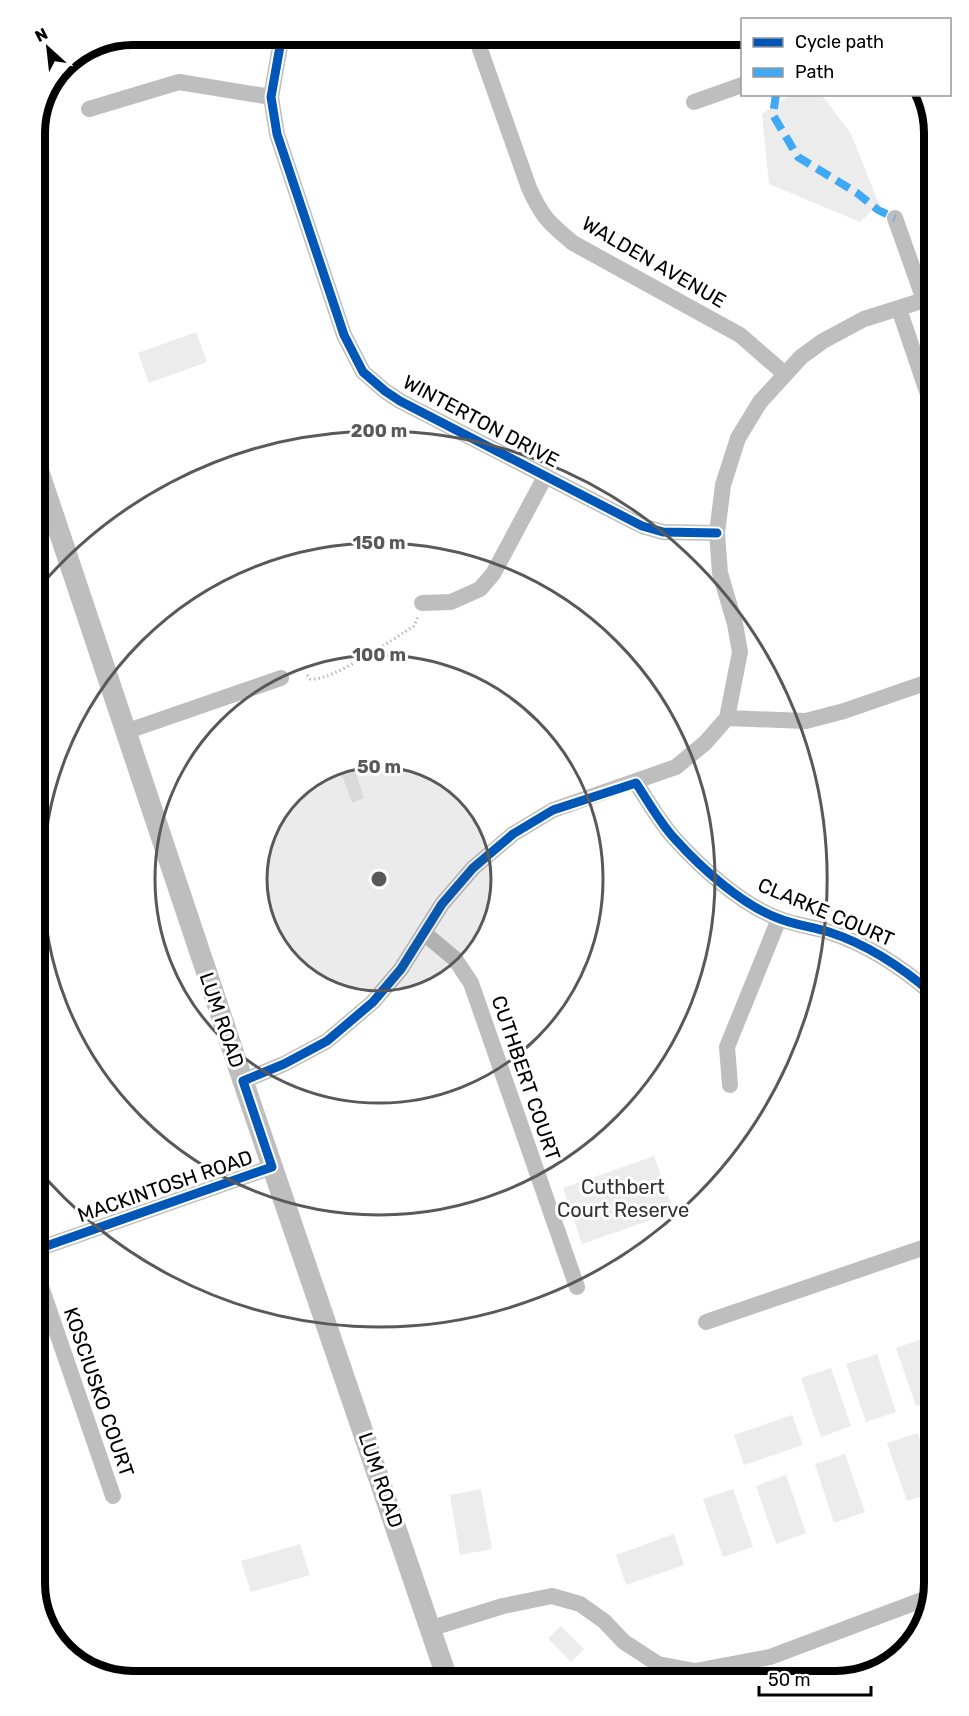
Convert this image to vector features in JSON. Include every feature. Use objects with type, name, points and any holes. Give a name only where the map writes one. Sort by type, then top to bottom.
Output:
[{"type":"street","name":"WINTERTON DRIVE","points":[[280,45],[271,97],[277,134],[336,313],[344,335],[363,372],[399,401],[642,526],[663,532],[717,533]]},
{"type":"street","name":"WALDEN AVENUE","points":[[479,45],[529,188],[540,212],[553,226],[573,243],[740,335],[785,374]]},
{"type":"street","points":[[89,109],[179,82],[271,97]]},
{"type":"street","points":[[694,102],[741,85]]},
{"type":"street","points":[[895,218],[924,286]]},
{"type":"street","points":[[243,1081],[284,1064],[327,1041],[373,1002],[401,969],[442,904],[473,868],[513,834],[553,810],[636,783],[676,767],[705,743],[727,718],[740,652],[735,624],[720,573],[717,533],[723,485],[738,438],[760,402],[801,357],[823,341],[864,319],[924,300]]},
{"type":"street","points":[[899,309],[924,383]]},
{"type":"street","points":[[422,603],[451,602],[480,589],[493,574],[546,476]]},
{"type":"street","name":"LUM ROAD","points":[[45,490],[243,1081],[445,1671]]},
{"type":"street","points":[[125,732],[281,678]]},
{"type":"street","points":[[727,718],[806,721],[844,711],[924,683]]},
{"type":"street","name":"CLARKE COURT","points":[[636,783],[673,838],[712,876],[744,900],[779,919],[830,932],[876,952],[924,986]]},
{"type":"street","points":[[730,1085],[727,1047],[779,919]]},
{"type":"street","name":"CUTHBERT COURT","points":[[424,933],[455,959],[471,983],[577,1287]]},
{"type":"street","name":"MACKINTOSH ROAD","points":[[45,1245],[273,1167]]},
{"type":"street","points":[[706,1322],[924,1247]]},
{"type":"street","name":"KOSCIUSKO COURT","points":[[45,1301],[113,1496]]},
{"type":"street","points":[[432,1628],[503,1606],[552,1596],[580,1604],[604,1621],[624,1642],[658,1664],[695,1671],[770,1657],[922,1600]]},
{"type":"path","points":[[307,675],[310,680],[317,681],[351,666],[414,626],[422,603]]},
{"type":"green space","points":[[789,96],[823,96],[851,134],[879,204],[860,222],[769,184],[762,114]]},
{"type":"green space","points":[[196,332],[207,362],[149,383],[138,353]]},
{"type":"green space","points":[[355,771],[364,798],[352,803],[342,775]]},
{"type":"green space","name":"Cuthbert Court Reserve","points":[[654,1156],[674,1212],[582,1244],[563,1188]]},
{"type":"green space","points":[[924,1338],[924,1403],[916,1406],[896,1348]]},
{"type":"green space","points":[[877,1354],[896,1412],[866,1422],[846,1364]]},
{"type":"green space","points":[[831,1368],[851,1426],[821,1437],[801,1378]]},
{"type":"green space","points":[[792,1415],[803,1445],[744,1465],[734,1435]]},
{"type":"green space","points":[[918,1433],[924,1452],[924,1495],[907,1501],[887,1443]]},
{"type":"green space","points":[[845,1454],[865,1512],[834,1523],[815,1464]]},
{"type":"green space","points":[[786,1475],[806,1533],[776,1544],[756,1486]]},
{"type":"green space","points":[[481,1489],[492,1549],[460,1555],[450,1495]]},
{"type":"green space","points":[[733,1489],[753,1547],[723,1557],[703,1499]]},
{"type":"green space","points":[[674,1534],[684,1565],[626,1585],[616,1555]]},
{"type":"green space","points":[[300,1544],[310,1575],[251,1592],[241,1561]]},
{"type":"green space","points":[[561,1626],[584,1649],[571,1662],[548,1638]]},
{"type":"marked path","points":[[776,96],[773,115],[798,157],[857,193],[878,210],[895,218]]},
{"type":"cycle path","points":[[280,45],[271,97],[277,134],[344,335],[363,372],[400,401],[642,526],[663,532],[717,533]]},
{"type":"cycle path","points":[[45,1246],[272,1167],[243,1081],[284,1064],[327,1041],[373,1002],[401,969],[442,904],[473,868],[513,834],[553,810],[636,783],[675,839],[710,874],[737,896],[780,919],[844,937],[898,967],[924,987]]}]
